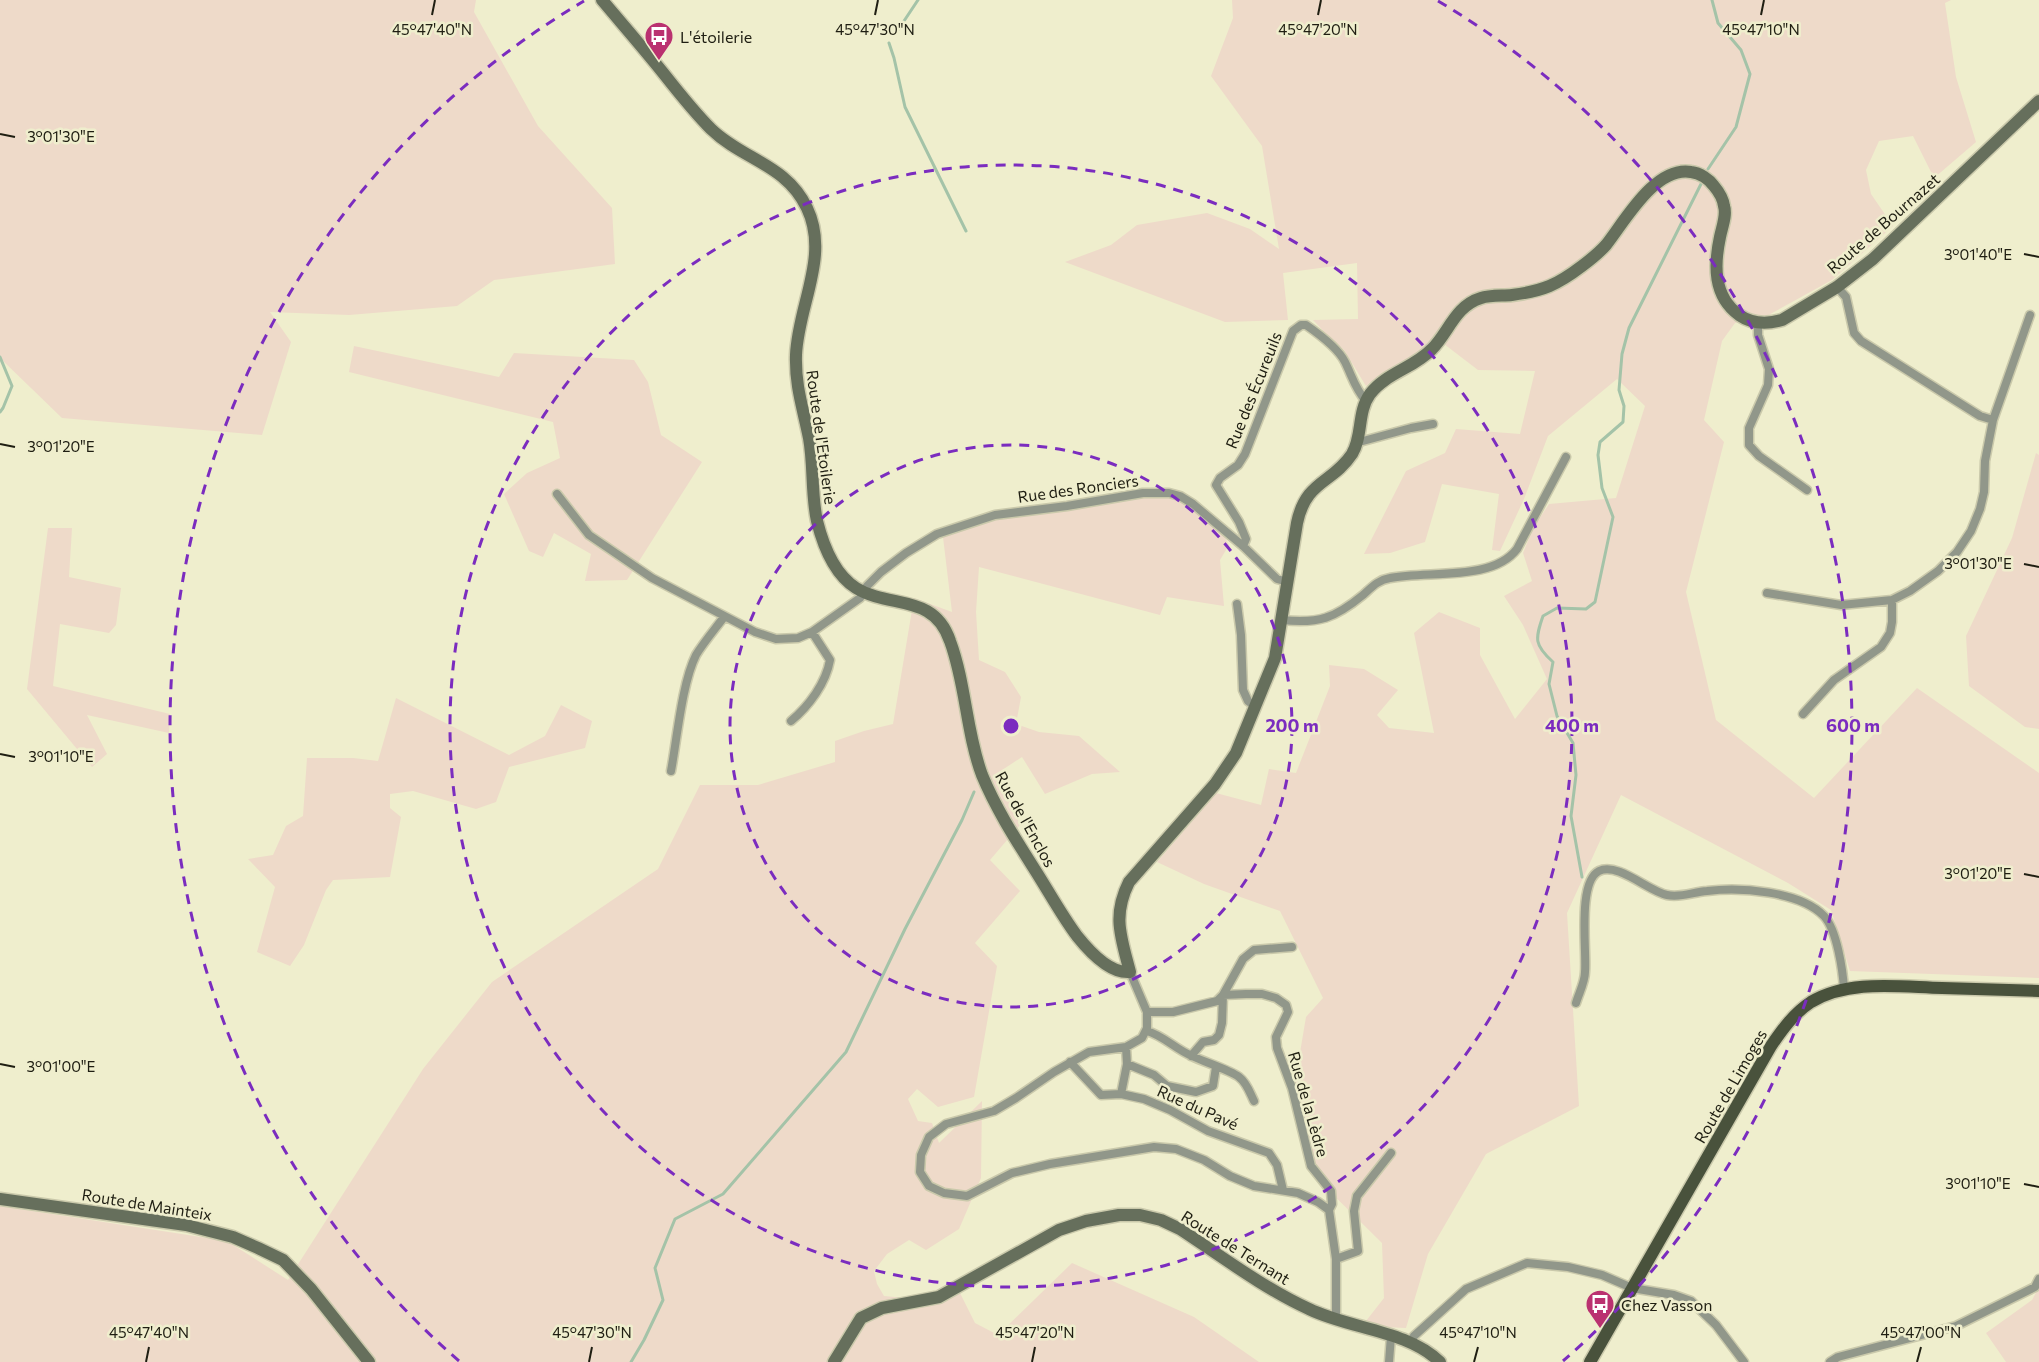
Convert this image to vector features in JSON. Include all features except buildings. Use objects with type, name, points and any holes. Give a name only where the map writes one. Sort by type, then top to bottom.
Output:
[{"type":"main road","name":"Route de Limoges","points":[[1590,1362],[1770,1046],[1784,1027],[1811,1002],[1844,990],[1888,986],[2039,992]]},
{"type":"street","name":"Route de l'Etoilerie","points":[[602,0],[696,114],[725,142],[774,168],[784,176],[796,189],[814,223],[816,254],[803,309],[796,354],[797,392],[809,438],[813,496],[823,541],[840,574],[864,592]]},
{"type":"street","name":"Route de Bournazet","points":[[1758,323],[1773,323],[1782,320],[1837,286],[1873,259],[2039,101]]},
{"type":"street","points":[[1335,1319],[1336,1259],[1329,1210],[1298,1193],[1254,1186],[1230,1176],[1204,1160],[1176,1149],[1154,1148],[1050,1164],[1012,1173],[967,1196],[944,1193],[928,1186],[920,1172],[921,1155],[930,1137],[946,1124],[994,1111],[1089,1052],[1126,1047],[1142,1038],[1147,1031],[1147,1012],[1130,972],[1119,924],[1123,894],[1129,882],[1215,784],[1236,753],[1275,658],[1299,517],[1304,502],[1315,488],[1350,456],[1357,440],[1366,401],[1383,381],[1433,349],[1460,310],[1481,298],[1533,292],[1553,286],[1583,266],[1604,247],[1643,196],[1661,179],[1677,172],[1691,172],[1703,176],[1712,183],[1725,207],[1716,263],[1716,277],[1721,296],[1741,317],[1758,323],[1758,335],[1769,369],[1768,385],[1749,428],[1749,446],[1759,456],[1807,490]]},
{"type":"street","points":[[1837,286],[1846,297],[1854,333],[1861,341],[1980,416],[1993,420]]},
{"type":"street","points":[[1767,593],[1840,605],[1892,600],[1910,591],[1938,571],[1957,552],[1971,531],[1980,509],[1984,492],[1985,461],[1993,420],[2030,315]]},
{"type":"street","name":"Rue des Écureuils","points":[[1243,546],[1246,540],[1239,522],[1216,485],[1220,478],[1238,465],[1251,441],[1293,331],[1301,325],[1306,325],[1337,351],[1345,361],[1357,390],[1366,401]]},
{"type":"street","points":[[1357,440],[1363,441],[1433,424]]},
{"type":"street","points":[[1282,620],[1304,622],[1328,618],[1347,609],[1377,582],[1386,578],[1420,573],[1462,572],[1503,562],[1510,558],[1566,457]]},
{"type":"street","name":"Rue des Ronciers","points":[[813,632],[860,598],[867,586],[881,572],[937,534],[995,515],[1143,494],[1169,493],[1180,496],[1193,504],[1243,546],[1277,579],[1288,582]]},
{"type":"street","points":[[557,494],[589,535],[652,578],[724,617],[776,639],[798,638],[813,632],[830,660],[828,672],[805,709],[791,721]]},
{"type":"street","name":"Rue de l'Enclos","points":[[864,592],[928,610],[940,621],[949,637],[957,661],[976,755],[996,806],[1079,938],[1104,963],[1115,969],[1130,972]]},
{"type":"street","points":[[1803,714],[1846,669],[1881,647],[1890,633],[1892,600]]},
{"type":"street","points":[[1237,604],[1241,635],[1243,690],[1248,701],[1256,707]]},
{"type":"street","points":[[671,771],[692,665],[697,653],[724,617]]},
{"type":"street","points":[[1576,1003],[1586,974],[1583,935],[1587,890],[1592,878],[1599,871],[1611,870],[1630,876],[1666,895],[1682,896],[1708,891],[1756,891],[1791,896],[1811,905],[1826,917],[1836,941],[1844,990]]},
{"type":"street","points":[[1191,1056],[1203,1042],[1214,1040],[1219,1035],[1223,995],[1243,959],[1254,950],[1292,947]]},
{"type":"street","name":"Rue de la Lèdre","points":[[1147,1012],[1173,1012],[1217,1001],[1223,995],[1262,994],[1276,998],[1286,1005],[1288,1012],[1276,1037],[1277,1048],[1292,1088],[1311,1166],[1331,1191],[1332,1204],[1329,1210]]},
{"type":"street","points":[[1147,1031],[1158,1035],[1191,1056],[1238,1075],[1245,1082],[1254,1101]]},
{"type":"street","points":[[1120,1094],[1126,1064],[1126,1047]]},
{"type":"street","name":"Rue du Pavé","points":[[1070,1062],[1101,1095],[1120,1094],[1144,1099],[1208,1131],[1269,1153],[1277,1165],[1283,1190]]},
{"type":"street","points":[[1126,1064],[1154,1075],[1167,1086],[1196,1092],[1213,1086],[1216,1067]]},
{"type":"street","points":[[1336,1259],[1358,1251],[1354,1211],[1358,1196],[1391,1153]]},
{"type":"street","name":"Route de Mainteix","points":[[0,1199],[186,1225],[233,1237],[283,1260],[326,1307],[369,1362]]},
{"type":"street","name":"Route de Ternant","points":[[834,1362],[861,1318],[882,1308],[939,1297],[1059,1230],[1086,1221],[1119,1215],[1140,1215],[1161,1220],[1180,1229],[1290,1300],[1311,1311],[1410,1342],[1429,1352],[1440,1362]]},
{"type":"street","points":[[1410,1342],[1466,1289],[1527,1263],[1568,1267],[1602,1275],[1632,1288],[1674,1295],[1690,1301],[1716,1325],[1744,1362]]},
{"type":"street","points":[[1830,1362],[1838,1357],[1956,1326],[2035,1287],[2039,1279]]},
{"type":"street","points":[[1389,1362],[1391,1336]]},
{"type":"shaded area","points":[[0,0],[476,0],[474,12],[538,126],[612,208],[615,264],[494,280],[457,306],[349,315],[270,312],[291,342],[262,435],[62,418],[0,358]]},
{"type":"shaded area","points":[[1232,0],[1951,0],[1945,3],[1956,77],[1976,142],[1934,178],[1913,136],[1879,141],[1866,170],[1871,194],[1893,226],[1832,280],[1763,318],[1735,323],[1722,341],[1704,420],[1724,442],[1686,592],[1716,720],[1814,798],[1917,688],[2039,773],[2039,978],[1850,971],[1831,910],[1788,883],[1621,795],[1567,913],[1579,1106],[1486,1154],[1428,1254],[1406,1328],[1384,1327],[1366,1321],[1384,1298],[1382,1243],[1310,1172],[1292,1100],[1306,1017],[1323,998],[1280,911],[1204,884],[1157,862],[1216,793],[1261,805],[1269,769],[1296,773],[1330,686],[1329,665],[1364,669],[1398,690],[1377,715],[1389,728],[1434,733],[1414,633],[1439,612],[1480,628],[1480,655],[1515,719],[1547,679],[1523,625],[1504,596],[1532,581],[1523,553],[1533,528],[1549,504],[1616,498],[1645,406],[1617,379],[1548,436],[1524,499],[1500,551],[1492,550],[1499,494],[1442,484],[1425,542],[1390,553],[1364,554],[1406,471],[1445,453],[1456,429],[1520,434],[1535,371],[1478,370],[1444,344],[1382,373],[1366,386],[1344,350],[1313,320],[1358,319],[1357,263],[1283,273],[1288,320],[1225,322],[1065,262],[1111,245],[1137,225],[1207,213],[1250,229],[1279,249],[1262,146],[1211,76],[1233,18]]},
{"type":"shaded area","points":[[354,346],[499,377],[514,353],[634,360],[648,382],[661,435],[702,462],[627,580],[585,581],[591,554],[554,533],[543,557],[529,551],[504,494],[527,473],[560,458],[553,422],[349,372]]},
{"type":"shaded area","points":[[2036,453],[2039,455],[2039,729],[2025,727],[1969,686],[1966,636],[2012,538]]},
{"type":"shaded area","points":[[1145,496],[1178,498],[1223,534],[1229,545],[1220,560],[1224,606],[1167,597],[1160,615],[979,567],[976,612],[979,660],[1005,672],[1021,697],[1016,724],[1039,732],[1079,736],[1120,772],[1092,774],[1045,794],[1022,757],[999,772],[1020,825],[990,860],[1020,891],[975,943],[997,966],[974,1097],[938,1107],[917,1089],[908,1099],[918,1121],[932,1123],[939,1143],[982,1101],[981,1178],[959,1229],[926,1250],[909,1240],[887,1254],[874,1271],[877,1284],[884,1296],[916,1299],[941,1292],[960,1293],[975,1323],[998,1335],[1072,1263],[1194,1317],[1259,1362],[0,1362],[0,1206],[227,1241],[288,1280],[423,1069],[492,982],[658,869],[700,785],[758,785],[835,762],[835,741],[893,724],[914,598],[952,612],[943,537],[999,519]]},
{"type":"shaded area","points":[[48,528],[72,528],[69,577],[121,588],[116,625],[109,633],[60,624],[53,686],[170,714],[169,733],[87,715],[107,754],[92,767],[27,689]]},
{"type":"shaded area","points":[[396,698],[509,755],[545,736],[561,705],[592,721],[585,748],[509,767],[496,802],[476,809],[413,791],[390,794],[390,808],[401,817],[390,877],[333,880],[326,890],[304,945],[290,966],[257,952],[275,887],[248,859],[273,855],[286,826],[303,816],[307,758],[353,758],[378,761]]},
{"type":"shaded area","points":[[2039,1287],[2039,1362],[2006,1362],[1986,1333],[2032,1300]]},
{"type":"waterway","points":[[896,33],[918,0]]},
{"type":"waterway","points":[[1708,169],[1736,127],[1750,74],[1741,50],[1718,23],[1712,0]]},
{"type":"waterway","points":[[889,43],[905,107],[966,231]]},
{"type":"waterway","points":[[1582,877],[1571,816],[1576,775],[1573,743],[1557,716],[1549,684],[1553,662],[1539,646],[1539,630],[1543,616],[1557,608],[1586,609],[1595,602],[1613,517],[1602,488],[1598,455],[1600,442],[1623,422],[1624,406],[1619,390],[1622,354],[1629,328],[1701,184]]},
{"type":"waterway","points":[[0,357],[12,386],[0,412]]},
{"type":"waterway","points":[[631,1362],[663,1300],[655,1268],[675,1219],[723,1194],[846,1052],[974,792]]},
{"type":"place","name":"L'étoilerie","points":[[659,62]]},
{"type":"place","name":"Chez Vasson","points":[[1600,1330]]}]
